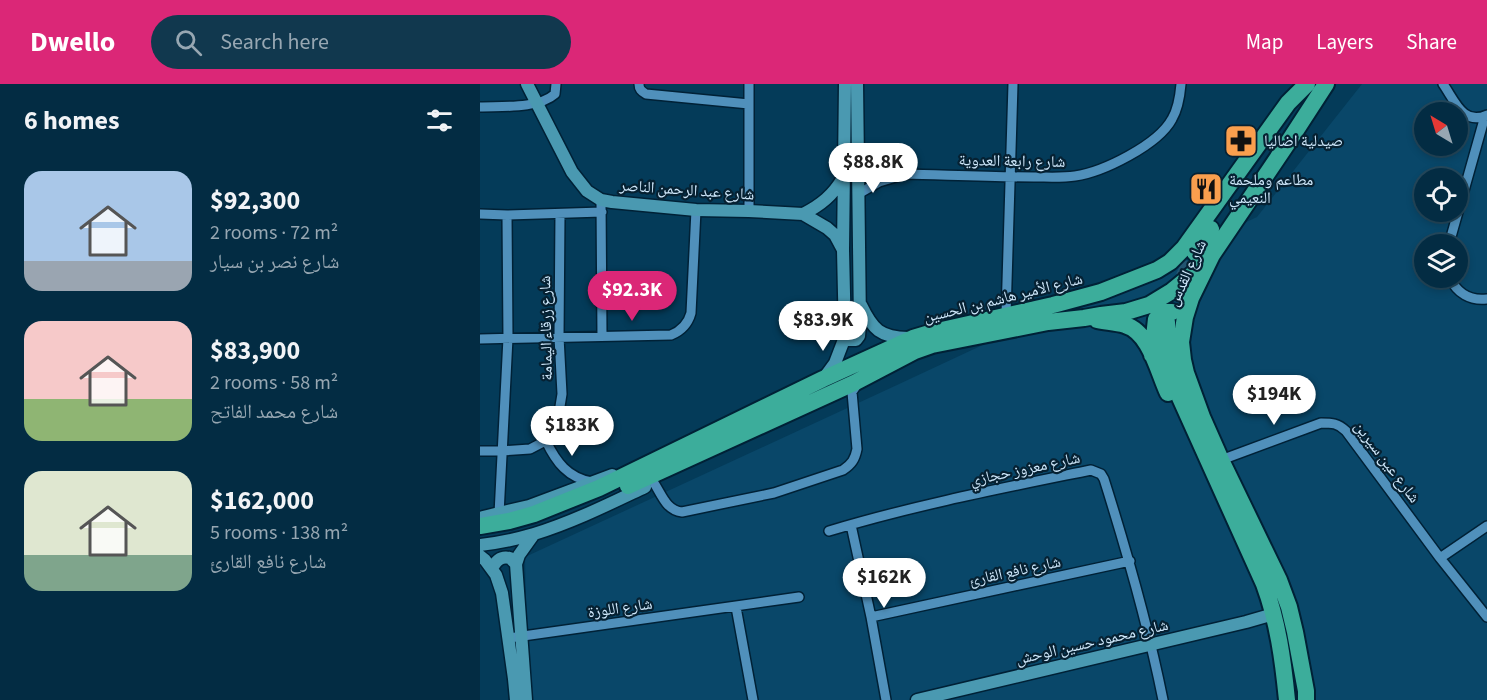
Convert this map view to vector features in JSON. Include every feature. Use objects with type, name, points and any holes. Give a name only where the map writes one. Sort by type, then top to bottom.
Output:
[{"type":"highway","name":"شارع القدس","points":[[1306,697],[1289,607],[1279,580],[1202,417],[1186,373],[1181,342],[1185,317],[1204,254],[1308,84]]},
{"type":"highway","name":"شارع الأمير هاشم بن الحسين","points":[[480,526],[534,514],[599,488],[913,338],[1101,292],[1157,270],[1184,248],[1288,103],[1308,84]]},
{"type":"highway","name":"شارع القدس","points":[[1204,254],[1290,141],[1326,84]]},
{"type":"highway","points":[[1126,318],[1172,291],[1199,269],[1204,254]]},
{"type":"highway","points":[[1157,270],[1151,280],[1153,288],[1160,293],[1172,291]]},
{"type":"highway","points":[[1126,318],[1136,279]]},
{"type":"highway","points":[[1093,316],[1110,309],[1114,301],[1110,295],[1101,292]]},
{"type":"highway","points":[[1152,355],[1156,320],[1164,312],[1169,311],[1175,315],[1181,342]]},
{"type":"highway","name":"شارع الأمير هاشم بن الحسين","points":[[480,535],[506,531],[599,499],[847,393],[865,377],[915,351],[932,345],[1048,322],[1093,316],[1126,318]]},
{"type":"highway","points":[[1126,318],[1140,334],[1152,355],[1240,553],[1247,564],[1260,574]]},
{"type":"highway","name":"شارع القدس","points":[[1167,322],[1167,353],[1177,391],[1260,574],[1274,614],[1282,651],[1287,700]]},
{"type":"street","name":"شارع عبد الرحمن الناصر","points":[[527,84],[572,172],[601,206],[612,202],[696,210],[803,214],[835,235],[843,250]]},
{"type":"street","points":[[480,107],[525,105],[546,100],[555,94],[556,84]]},
{"type":"street","points":[[639,84],[641,91],[646,94],[749,104]]},
{"type":"street","points":[[749,84],[749,211]]},
{"type":"street","points":[[823,379],[835,363],[845,337],[843,177],[845,84]]},
{"type":"street","points":[[845,337],[852,341],[859,336],[857,84]]},
{"type":"street","points":[[1006,315],[1013,84]]},
{"type":"street","name":"شارع رابعة العدوية","points":[[857,149],[874,164],[905,174],[1074,177],[1105,167],[1140,150],[1163,132],[1172,121],[1178,108],[1181,84]]},
{"type":"street","points":[[1443,84],[1463,114],[1473,119],[1486,115]]},
{"type":"street","points":[[1452,234],[1486,115]]},
{"type":"street","name":"شارع رابعة العدوية","points":[[858,194],[879,182],[905,174]]},
{"type":"street","points":[[803,214],[827,200],[843,177]]},
{"type":"street","points":[[480,214],[560,214],[601,206],[602,336]]},
{"type":"street","points":[[480,339],[671,335],[676,333],[684,327],[691,313],[696,210]]},
{"type":"street","name":"شارع زرقاء اليمامة","points":[[546,441],[558,425],[562,394],[559,336],[560,214]]},
{"type":"street","points":[[499,514],[508,338],[507,215]]},
{"type":"street","points":[[1457,288],[1468,298],[1487,299]]},
{"type":"street","points":[[860,304],[875,328],[881,333],[891,337],[913,338]]},
{"type":"street","points":[[654,483],[667,505],[675,511],[682,512],[774,493],[843,470],[856,457],[857,448],[847,393]]},
{"type":"street","name":"شارع عين سيرين","points":[[1221,460],[1321,423],[1339,424],[1487,617]]},
{"type":"street","points":[[480,450],[530,449],[546,441],[564,469],[581,480],[592,482]]},
{"type":"street","name":"شارع الأمير هاشم بن الحسين","points":[[480,518],[499,514],[642,467]]},
{"type":"street","name":"شارع الأمير هاشم بن الحسين","points":[[480,545],[534,534],[568,522],[654,483],[663,477],[666,469]]},
{"type":"street","name":"شارع معزوز حجازي","points":[[829,531],[1013,486],[1091,470],[1101,474],[1130,561],[1152,644],[1163,700]]},
{"type":"street","points":[[851,525],[872,617],[886,700]]},
{"type":"street","points":[[1440,558],[1487,526]]},
{"type":"street","points":[[516,700],[514,637],[516,564],[519,555],[534,534]]},
{"type":"street","points":[[480,556],[492,569],[500,584],[514,637],[526,700]]},
{"type":"street","points":[[492,569],[495,562],[502,557],[510,558],[516,564]]},
{"type":"street","name":"شارع نافع القارئ","points":[[872,617],[1130,561]]},
{"type":"street","name":"شارع اللوزة","points":[[514,637],[799,597]]},
{"type":"street","points":[[735,607],[753,700]]},
{"type":"street","name":"شارع محمود حسين الوحش","points":[[917,700],[1274,614]]},
{"type":"shaded area","points":[[1362,84],[1487,84],[1487,700],[528,700],[525,557],[1257,217]]},
{"type":"tunnel","points":[[1167,322],[1179,286],[1195,253]]},
{"type":"place","name":"صيدلية اضاليا","points":[[1241,141]]},
{"type":"place","name":"مطاعم وملحمة النعيمي","points":[[1206,189]]}]
